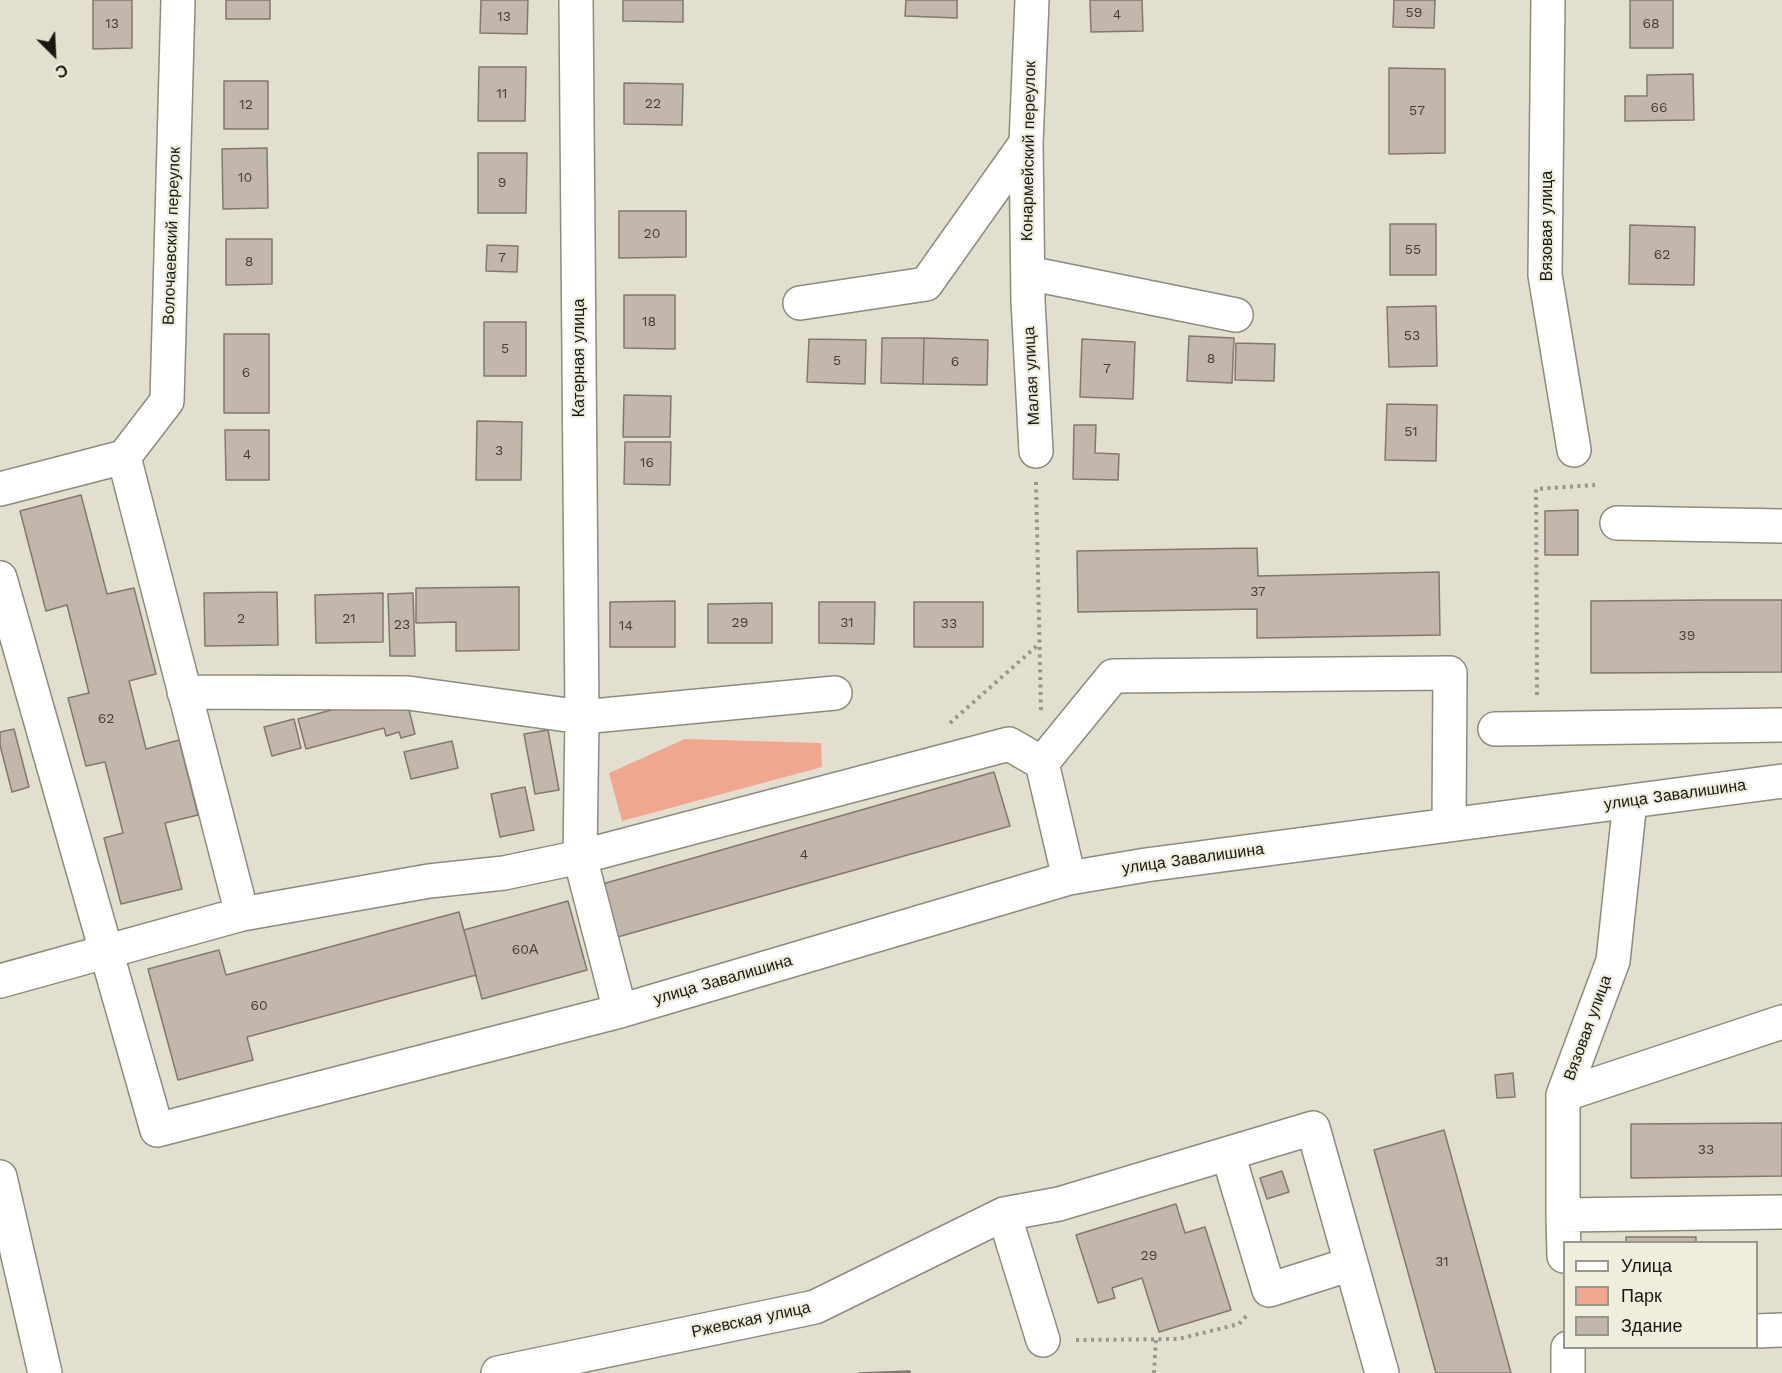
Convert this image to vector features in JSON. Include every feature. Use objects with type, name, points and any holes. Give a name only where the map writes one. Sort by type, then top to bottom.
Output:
[{"type":"street","name":"Волочаевский переулок","points":[[124,457],[167,401],[178,0]]},
{"type":"street","name":"Катерная улица","points":[[576,0],[582,717],[580,856],[620,1011]]},
{"type":"street","name":"Конармейский переулок","points":[[1028,287],[1026,144],[1032,0]]},
{"type":"street","name":"Вязовая улица","points":[[1548,0],[1545,275],[1574,450]]},
{"type":"street","points":[[800,303],[926,284],[1026,144]]},
{"type":"street","points":[[1028,287],[1236,315]]},
{"type":"street","name":"Малая улица","points":[[1028,287],[1036,451]]},
{"type":"street","points":[[0,489],[124,457],[242,914]]},
{"type":"street","points":[[1617,523],[1782,526]]},
{"type":"street","points":[[0,578],[106,951]]},
{"type":"street","points":[[1042,763],[1113,676],[1450,673],[1449,825]]},
{"type":"street","points":[[184,692],[408,693],[582,717],[835,693]]},
{"type":"street","points":[[1495,729],[1782,726]]},
{"type":"street","points":[[0,981],[242,914],[429,881],[504,873],[580,856],[1010,744],[1042,763],[1069,879]]},
{"type":"street","name":"улица Завалишина","points":[[106,951],[157,1130],[620,1011],[1069,879],[1146,865],[1782,781]]},
{"type":"street","name":"Вязовая улица","points":[[1564,1241],[1563,1095],[1612,961],[1630,801]]},
{"type":"street","points":[[1563,1095],[1782,1022]]},
{"type":"street","name":"Ржевская улица","points":[[498,1373],[815,1307],[1004,1214],[1059,1204],[1313,1128],[1351,1264]]},
{"type":"street","points":[[1228,1154],[1269,1290],[1351,1264],[1382,1373]]},
{"type":"street","points":[[0,1177],[45,1373]]},
{"type":"street","points":[[1563,1215],[1782,1212]]},
{"type":"street","points":[[1004,1214],[1043,1340]]},
{"type":"street","points":[[1758,1331],[1782,1330]]},
{"type":"street","points":[[1568,1349],[1568,1373]]},
{"type":"path","points":[[1574,450],[1617,523]]},
{"type":"path","points":[[1036,451],[1042,763]]},
{"type":"path","points":[[1537,728],[1536,489],[1594,485]]},
{"type":"path","points":[[945,728],[1040,644]]},
{"type":"path","points":[[1043,1340],[1178,1339],[1239,1324],[1269,1290]]},
{"type":"path","points":[[1154,1373],[1156,1340]]},
{"type":"green space","points":[[685,739],[821,743],[822,767],[622,821],[609,773]]},
{"type":"building","points":[[93,0],[132,0],[132,48],[93,49]]},
{"type":"building","points":[[226,0],[270,0],[270,19],[226,19]]},
{"type":"building","points":[[481,0],[528,0],[527,34],[480,33]]},
{"type":"building","points":[[623,0],[683,0],[683,22],[623,21]]},
{"type":"building","points":[[906,0],[957,0],[957,18],[905,16]]},
{"type":"building","points":[[1090,0],[1142,0],[1143,31],[1091,32]]},
{"type":"building","points":[[1394,0],[1435,0],[1434,28],[1393,27]]},
{"type":"building","points":[[1630,0],[1673,0],[1673,48],[1630,48]]},
{"type":"building","points":[[479,67],[526,67],[525,121],[478,121]]},
{"type":"building","points":[[1389,68],[1445,69],[1445,153],[1389,154]]},
{"type":"building","points":[[1693,74],[1694,120],[1625,121],[1625,96],[1647,96],[1647,75]]},
{"type":"building","points":[[224,81],[268,81],[268,129],[224,129]]},
{"type":"building","points":[[624,83],[683,84],[682,125],[624,124]]},
{"type":"building","points":[[267,148],[268,208],[223,209],[222,149]]},
{"type":"building","points":[[478,153],[527,153],[526,213],[478,213]]},
{"type":"building","points":[[619,211],[686,211],[686,257],[619,258]]},
{"type":"building","points":[[1390,224],[1436,224],[1436,275],[1390,275]]},
{"type":"building","points":[[1630,225],[1695,227],[1694,285],[1629,284]]},
{"type":"building","points":[[226,239],[272,239],[272,284],[226,285]]},
{"type":"building","points":[[487,245],[518,246],[517,272],[486,271]]},
{"type":"building","points":[[624,295],[675,295],[675,349],[624,348]]},
{"type":"building","points":[[1436,306],[1437,366],[1389,367],[1387,307]]},
{"type":"building","points":[[484,322],[526,322],[526,376],[484,376]]},
{"type":"building","points":[[224,334],[269,334],[269,413],[224,413]]},
{"type":"building","points":[[1189,336],[1234,338],[1232,383],[1187,381]]},
{"type":"building","points":[[882,338],[924,338],[923,384],[881,383]]},
{"type":"building","points":[[924,338],[988,340],[987,385],[923,384]]},
{"type":"building","points":[[809,339],[866,340],[865,384],[807,382]]},
{"type":"building","points":[[1082,339],[1135,342],[1133,399],[1080,397]]},
{"type":"building","points":[[1236,343],[1275,344],[1274,381],[1235,380]]},
{"type":"building","points":[[624,395],[671,396],[670,437],[623,437]]},
{"type":"building","points":[[1387,404],[1437,405],[1436,461],[1385,460]]},
{"type":"building","points":[[477,421],[522,422],[521,480],[476,480]]},
{"type":"building","points":[[1074,425],[1096,425],[1095,453],[1119,454],[1118,480],[1073,479]]},
{"type":"building","points":[[225,430],[269,430],[269,480],[226,480]]},
{"type":"building","points":[[625,442],[671,442],[670,485],[624,484]]},
{"type":"building","points":[[81,495],[107,594],[134,588],[156,674],[129,681],[146,749],[179,740],[198,815],[165,823],[182,889],[121,904],[104,838],[123,833],[105,762],[86,766],[68,698],[89,693],[67,605],[46,611],[20,511]]},
{"type":"building","points":[[1578,510],[1578,555],[1545,555],[1545,511]]},
{"type":"building","points":[[1257,548],[1258,576],[1439,572],[1440,635],[1257,638],[1257,609],[1078,612],[1077,551]]},
{"type":"building","points":[[519,587],[519,650],[456,651],[456,622],[416,623],[416,588]]},
{"type":"building","points":[[277,592],[278,645],[205,646],[204,593]]},
{"type":"building","points":[[383,593],[383,642],[316,643],[315,595]]},
{"type":"building","points":[[413,593],[415,656],[390,656],[388,594]]},
{"type":"building","points":[[1782,600],[1782,672],[1591,673],[1591,601]]},
{"type":"building","points":[[675,601],[675,647],[610,647],[610,602]]},
{"type":"building","points":[[819,602],[875,602],[874,644],[819,643]]},
{"type":"building","points":[[914,602],[983,602],[983,647],[914,647]]},
{"type":"building","points":[[772,603],[772,643],[708,643],[708,604]]},
{"type":"building","points":[[376,698],[391,704],[393,710],[408,706],[415,734],[401,738],[399,732],[386,736],[384,728],[306,749],[298,719]]},
{"type":"building","points":[[294,719],[301,748],[272,756],[264,727]]},
{"type":"building","points":[[14,729],[29,787],[12,792],[0,745],[0,732]]},
{"type":"building","points":[[548,730],[559,790],[535,794],[524,734]]},
{"type":"building","points":[[452,741],[458,768],[411,779],[404,752]]},
{"type":"building","points":[[994,772],[1010,826],[614,938],[599,885]]},
{"type":"building","points":[[525,787],[534,830],[500,837],[491,794]]},
{"type":"building","points":[[568,901],[587,970],[482,999],[464,930]]},
{"type":"building","points":[[459,912],[476,975],[247,1037],[253,1060],[178,1080],[148,969],[219,950],[226,975]]},
{"type":"building","points":[[1513,1073],[1515,1097],[1497,1098],[1495,1075]]},
{"type":"building","points":[[1782,1123],[1782,1176],[1631,1178],[1631,1124]]},
{"type":"building","points":[[1444,1130],[1511,1373],[1436,1373],[1374,1150]]},
{"type":"building","points":[[1282,1171],[1289,1192],[1267,1199],[1260,1178]]},
{"type":"building","points":[[1176,1204],[1185,1233],[1205,1227],[1231,1310],[1159,1332],[1142,1278],[1112,1288],[1115,1298],[1098,1303],[1076,1235]]},
{"type":"building","points":[[1626,1237],[1696,1237],[1696,1241],[1626,1241]]},
{"type":"building","points":[[910,1371],[910,1373],[859,1373]]}]
